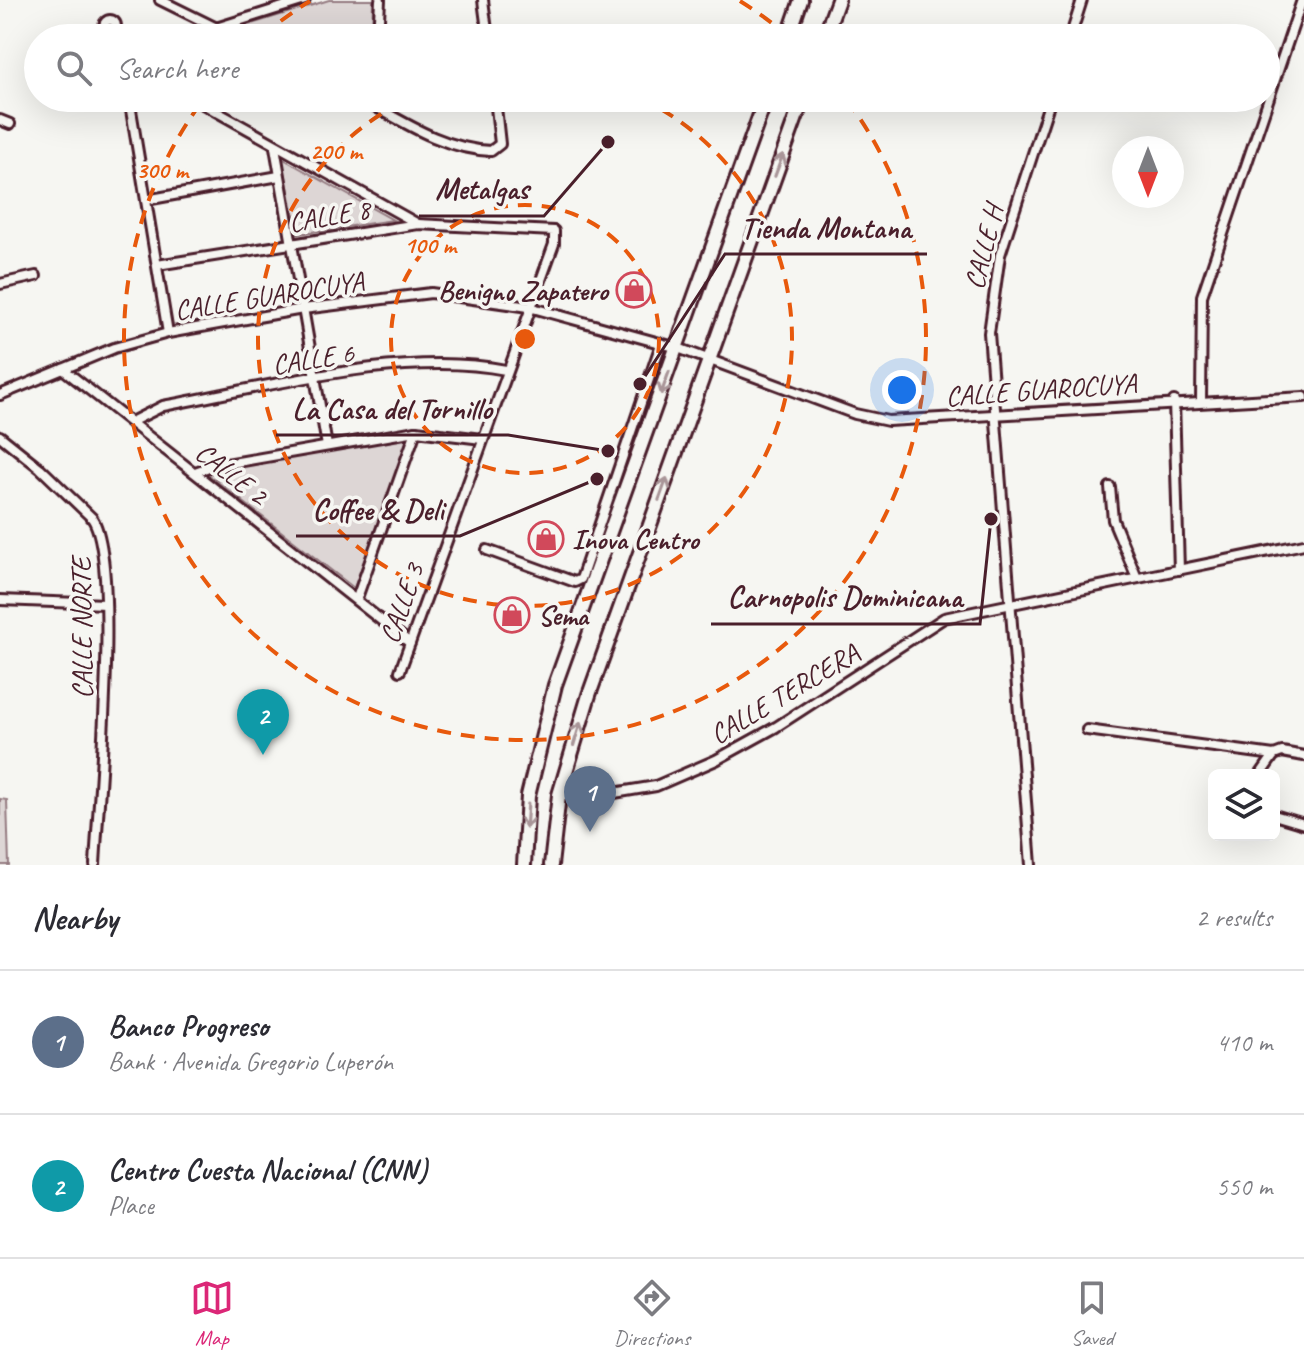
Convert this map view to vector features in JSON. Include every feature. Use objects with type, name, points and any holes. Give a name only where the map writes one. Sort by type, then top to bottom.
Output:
[{"type":"main road","points":[[793,24],[801,0]]},
{"type":"main road","points":[[829,24],[838,0]]},
{"type":"main road","points":[[524,865],[528,796],[555,685],[761,112]]},
{"type":"main road","points":[[551,865],[559,795],[589,695],[798,112]]},
{"type":"street","points":[[160,0],[208,24]]},
{"type":"street","points":[[229,24],[305,0]]},
{"type":"street","points":[[379,24],[380,0]]},
{"type":"street","points":[[483,0],[486,24]]},
{"type":"street","points":[[1074,24],[1082,0]]},
{"type":"street","points":[[1280,65],[1302,0]]},
{"type":"street","points":[[131,112],[168,333]]},
{"type":"street","points":[[216,112],[418,224]]},
{"type":"street","points":[[393,112],[452,145],[491,151],[500,144],[497,112]]},
{"type":"street","name":"CALLE H","points":[[1031,865],[989,333],[996,272],[1047,112]]},
{"type":"street","points":[[1201,401],[1202,296],[1264,112]]},
{"type":"street","points":[[0,120],[10,124]]},
{"type":"street","points":[[275,147],[327,446]]},
{"type":"street","points":[[146,200],[279,176]]},
{"type":"street","name":"CALLE 8","points":[[157,265],[418,224],[496,230],[548,229],[555,233]]},
{"type":"street","name":"CALLE 3","points":[[400,671],[555,233]]},
{"type":"street","points":[[0,284],[36,276]]},
{"type":"street","name":"CALLE GUAROCUYA","points":[[0,395],[114,348],[168,333],[303,309],[431,293],[529,307],[678,348],[855,414],[888,421],[1174,401],[1304,397]]},
{"type":"street","points":[[487,550],[575,582],[581,579],[661,344]]},
{"type":"street","name":"CALLE 6","points":[[131,422],[163,406],[316,379],[432,364],[506,370]]},
{"type":"street","name":"CALLE 2","points":[[63,369],[357,598],[410,643]]},
{"type":"street","points":[[1174,401],[1179,570]]},
{"type":"street","points":[[357,598],[416,431]]},
{"type":"street","points":[[195,472],[416,431],[482,439]]},
{"type":"street","name":"CALLE NORTE","points":[[0,436],[40,468],[99,527],[104,550],[106,604],[95,865]]},
{"type":"street","points":[[1110,487],[1113,520],[1137,578]]},
{"type":"street","name":"CALLE TERCERA","points":[[559,795],[614,793],[656,786],[776,727],[944,618],[1304,544]]},
{"type":"street","points":[[0,600],[106,604]]},
{"type":"street","points":[[1087,730],[1274,755],[1282,752],[1304,756]]},
{"type":"street","points":[[1264,769],[1274,755]]},
{"type":"street","points":[[1280,817],[1304,824]]},
{"type":"shaded area","points":[[329,0],[373,0],[372,24],[251,24]]},
{"type":"shaded area","points":[[282,158],[287,161],[393,220],[298,234]]},
{"type":"shaded area","points":[[410,436],[354,588],[206,473]]},
{"type":"shaded area","points":[[0,799],[7,800],[9,865],[0,865]]},
{"type":"place","name":"Metalgas","points":[[608,142]]},
{"type":"place","name":"Benigno Zapatero","points":[[634,290]]},
{"type":"place","name":"Tienda Montana","points":[[640,384]]},
{"type":"place","name":"La Casa del Tornillo","points":[[608,451]]},
{"type":"place","name":"Coffee & Deli","points":[[597,479]]},
{"type":"place","name":"Carnopolis Dominicana","points":[[991,519]]},
{"type":"place","name":"Inova Centro","points":[[546,539]]},
{"type":"place","name":"Sema","points":[[512,615]]},
{"type":"place","name":"Centro Cuesta Nacional (CNN)","points":[[263,755]]},
{"type":"place","name":"Banco Progreso","points":[[590,832]]}]
